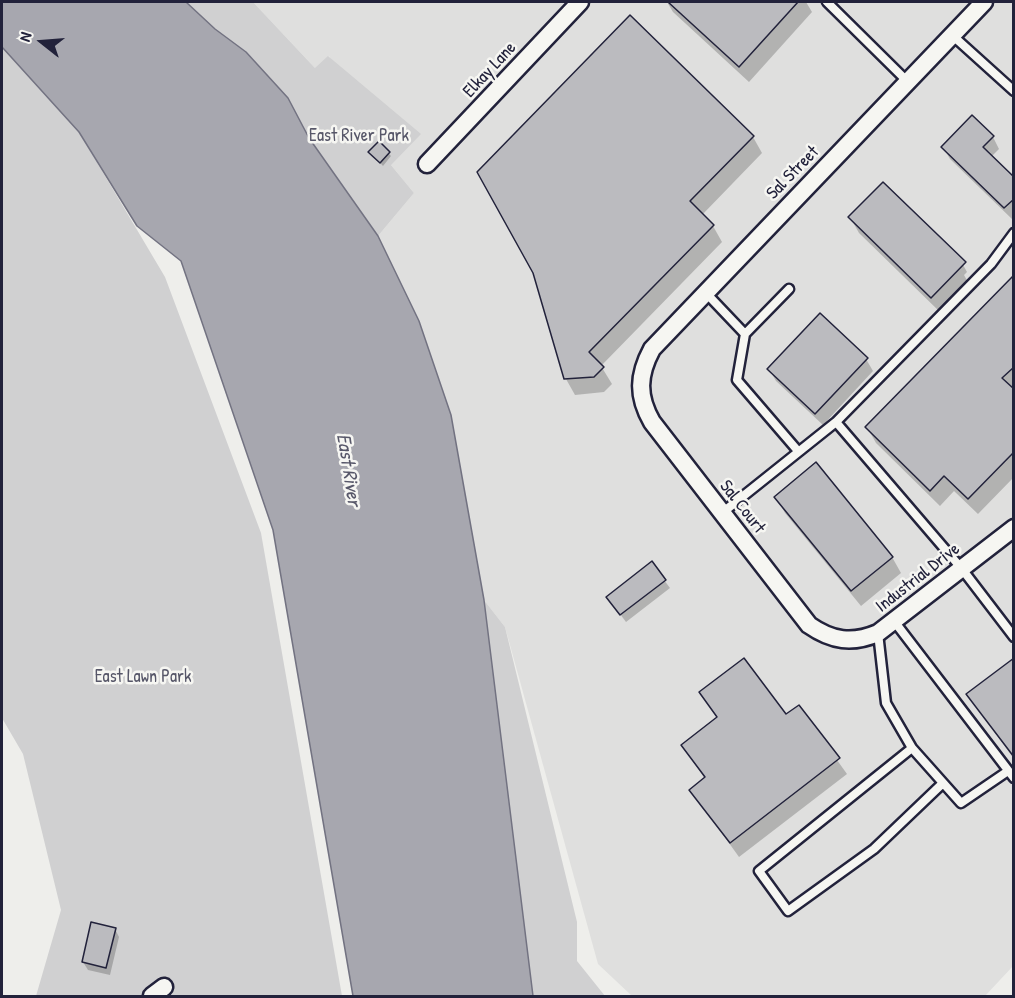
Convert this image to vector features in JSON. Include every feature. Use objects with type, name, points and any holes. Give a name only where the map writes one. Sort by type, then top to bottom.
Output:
[{"type":"street","name":"Elkay Lane","points":[[427,164],[580,2]]},
{"type":"street","name":"Sal Street","points":[[640,378],[652,349],[984,2]]},
{"type":"street","name":"Sal Court","points":[[640,378],[640,394],[652,422],[808,625],[821,634],[840,640]]},
{"type":"street","name":"Industrial Drive","points":[[840,640],[854,641],[878,633],[1014,528]]},
{"type":"lane","points":[[827,2],[908,82]]},
{"type":"lane","points":[[952,35],[1014,91]]},
{"type":"lane","points":[[722,513],[836,422],[991,264],[1014,233]]},
{"type":"lane","points":[[789,289],[745,334],[737,380],[798,451]]},
{"type":"lane","points":[[706,293],[745,334]]},
{"type":"lane","points":[[836,422],[962,569],[1014,637]]},
{"type":"lane","points":[[878,633],[886,703],[912,748],[961,803],[1011,774],[894,621]]},
{"type":"lane","points":[[912,748],[759,871],[788,911],[874,849],[943,783]]},
{"type":"shaded area","points":[[253,2],[1013,2],[1014,965],[985,996],[632,996],[598,964],[505,627],[484,600],[451,415],[419,321],[378,236],[414,193],[391,165],[329,56],[316,69]]},
{"type":"green space","name":"East River Park","points":[[186,2],[253,2],[315,68],[328,56],[421,134],[391,165],[414,193],[378,236],[309,138],[288,98],[246,52],[215,29]]},
{"type":"green space","name":"East Lawn Park","points":[[2,47],[79,132],[165,277],[261,533],[342,996],[36,996],[61,910],[23,754],[2,718]]},
{"type":"green space","points":[[484,600],[505,627],[577,922],[577,961],[605,996],[533,996]]},
{"type":"water","name":"East River","points":[[2,2],[186,2],[215,29],[246,52],[288,98],[309,138],[378,236],[419,321],[451,415],[484,600],[533,996],[353,996],[273,530],[181,261],[137,226],[79,132],[2,47]]},
{"type":"building","points":[[668,2],[798,2],[739,67]]},
{"type":"building","points":[[630,15],[754,136],[690,201],[714,225],[589,352],[604,367],[594,377],[564,379],[533,273],[477,172]]},
{"type":"building","points":[[972,115],[994,136],[983,147],[1014,177],[1014,199],[1004,208],[941,147]]},
{"type":"building","points":[[379,141],[390,152],[380,163],[368,152]]},
{"type":"building","points":[[883,182],[966,262],[931,298],[848,217]]},
{"type":"building","points":[[1014,275],[1014,367],[1002,378],[1014,389],[1014,452],[968,499],[944,476],[930,491],[865,427]]},
{"type":"building","points":[[820,313],[868,358],[815,414],[767,369]]},
{"type":"building","points":[[816,462],[893,557],[851,591],[774,497]]},
{"type":"building","points":[[652,561],[666,580],[620,615],[606,597]]},
{"type":"building","points":[[744,658],[786,714],[799,705],[840,758],[730,843],[689,790],[705,777],[681,745],[717,717],[699,692]]},
{"type":"building","points":[[1014,658],[1014,757],[966,694]]},
{"type":"building","points":[[91,922],[116,928],[106,968],[82,962]]}]
